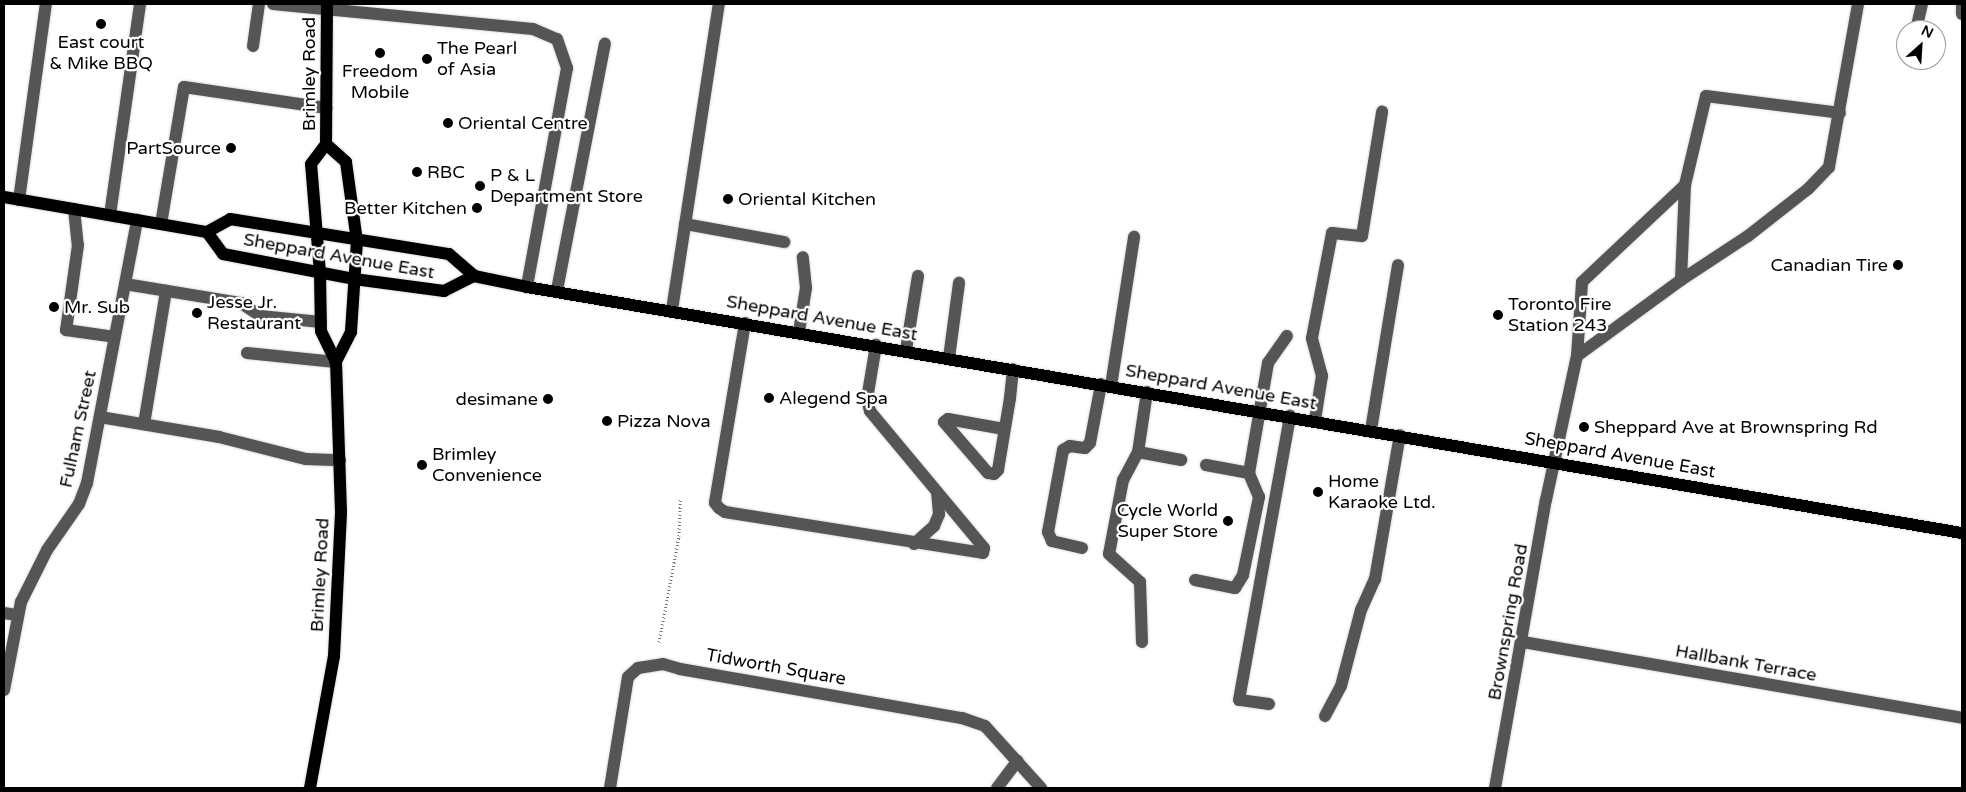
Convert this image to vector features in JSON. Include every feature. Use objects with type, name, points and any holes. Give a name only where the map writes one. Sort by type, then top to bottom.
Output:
[{"type":"main road","name":"Brimley Road","points":[[310,788],[334,656],[342,512],[336,362],[321,330],[320,274],[311,164],[326,144],[326,5]]},
{"type":"main road","name":"Brimley Road","points":[[326,144],[346,162],[357,241],[351,332],[336,362]]},
{"type":"main road","points":[[4,197],[206,232]]},
{"type":"main road","name":"Sheppard Avenue East","points":[[474,276],[444,291],[320,274],[223,254],[206,232],[230,219],[317,235],[448,254],[474,276],[527,287],[556,290],[1962,532]]},
{"type":"street","points":[[19,200],[46,4]]},
{"type":"street","points":[[110,215],[140,4]]},
{"type":"street","points":[[253,46],[260,4]]},
{"type":"street","points":[[273,4],[326,5],[533,29],[557,38],[567,68],[527,287]]},
{"type":"street","points":[[672,310],[719,4]]},
{"type":"street","points":[[1577,356],[1681,280],[1748,236],[1814,184],[1830,167],[1858,4]]},
{"type":"street","points":[[1918,20],[1922,4]]},
{"type":"street","points":[[1962,4],[1962,14]]},
{"type":"street","points":[[556,290],[605,44]]},
{"type":"street","points":[[161,224],[184,87],[326,108]]},
{"type":"street","points":[[1681,280],[1685,185],[1706,96],[1840,113]]},
{"type":"street","points":[[1315,420],[1322,376],[1312,338],[1332,233],[1362,236],[1382,112]]},
{"type":"street","name":"Brownspring Road","points":[[1495,788],[1523,642],[1546,500],[1577,356],[1582,282],[1685,185]]},
{"type":"street","points":[[74,209],[78,244],[66,330],[115,338]]},
{"type":"street","name":"Fulham Street","points":[[4,690],[10,614],[47,550],[79,504],[87,483],[137,220]]},
{"type":"street","points":[[685,224],[784,242]]},
{"type":"street","points":[[1082,548],[1052,541],[1048,532],[1063,450],[1070,446],[1084,448],[1090,443],[1106,385],[1134,237]]},
{"type":"street","points":[[799,332],[806,288],[803,257]]},
{"type":"street","points":[[1371,430],[1398,265]]},
{"type":"street","points":[[906,350],[918,276]]},
{"type":"street","points":[[949,358],[959,283]]},
{"type":"street","points":[[125,284],[242,303],[260,316],[321,322]]},
{"type":"street","points":[[144,424],[166,291]]},
{"type":"street","points":[[744,323],[715,503],[725,512],[914,544],[982,553],[984,548],[870,411],[867,399],[876,345]]},
{"type":"street","points":[[1195,580],[1235,588],[1243,576],[1259,497],[1249,473],[1268,363],[1287,336]]},
{"type":"street","points":[[247,353],[336,362]]},
{"type":"street","points":[[1004,429],[948,419],[944,422],[988,473],[994,474],[1004,429],[1013,369]]},
{"type":"street","points":[[1142,642],[1140,582],[1109,554],[1123,480],[1138,452],[1147,392]]},
{"type":"street","points":[[1269,704],[1239,700],[1290,416]]},
{"type":"street","points":[[100,417],[218,437],[306,459],[340,460]]},
{"type":"street","points":[[1325,716],[1341,686],[1361,610],[1375,579],[1400,435]]},
{"type":"street","points":[[1138,452],[1181,460]]},
{"type":"street","points":[[1206,465],[1249,473]]},
{"type":"street","points":[[914,544],[934,526],[939,514],[937,492]]},
{"type":"street","name":"Hallbank Terrace","points":[[1523,642],[1962,718]]},
{"type":"street","name":"Tidworth Square","points":[[610,788],[628,677],[638,668],[656,664],[962,718],[985,726],[1041,788]]},
{"type":"street","points":[[996,788],[1017,761]]},
{"type":"path","points":[[659,642],[679,536],[680,499]]},
{"type":"place","name":"East court & Mike BBQ","points":[[101,24]]},
{"type":"place","name":"Freedom Mobile","points":[[380,53]]},
{"type":"place","name":"The Pearl of Asia","points":[[427,59]]},
{"type":"place","name":"Oriental Centre","points":[[448,123]]},
{"type":"place","name":"PartSource","points":[[231,148]]},
{"type":"place","name":"RBC","points":[[417,172]]},
{"type":"place","name":"P & L Department Store","points":[[480,186]]},
{"type":"place","name":"Oriental Kitchen","points":[[728,199]]},
{"type":"place","name":"Better Kitchen","points":[[477,208]]},
{"type":"place","name":"Canadian Tire","points":[[1898,265]]},
{"type":"place","name":"Mr. Sub","points":[[54,307]]},
{"type":"place","name":"Jesse Jr. Restaurant","points":[[197,313]]},
{"type":"place","name":"Toronto Fire Station 243","points":[[1498,315]]},
{"type":"place","name":"Alegend Spa","points":[[769,398]]},
{"type":"place","name":"desimane","points":[[548,399]]},
{"type":"place","name":"Pizza Nova","points":[[607,421]]},
{"type":"place","name":"Sheppard Ave at Brownspring Rd","points":[[1584,427]]},
{"type":"place","name":"Brimley Convenience","points":[[422,465]]},
{"type":"place","name":"Home Karaoke Ltd.","points":[[1318,492]]},
{"type":"place","name":"Cycle World Super Store","points":[[1228,521]]}]
